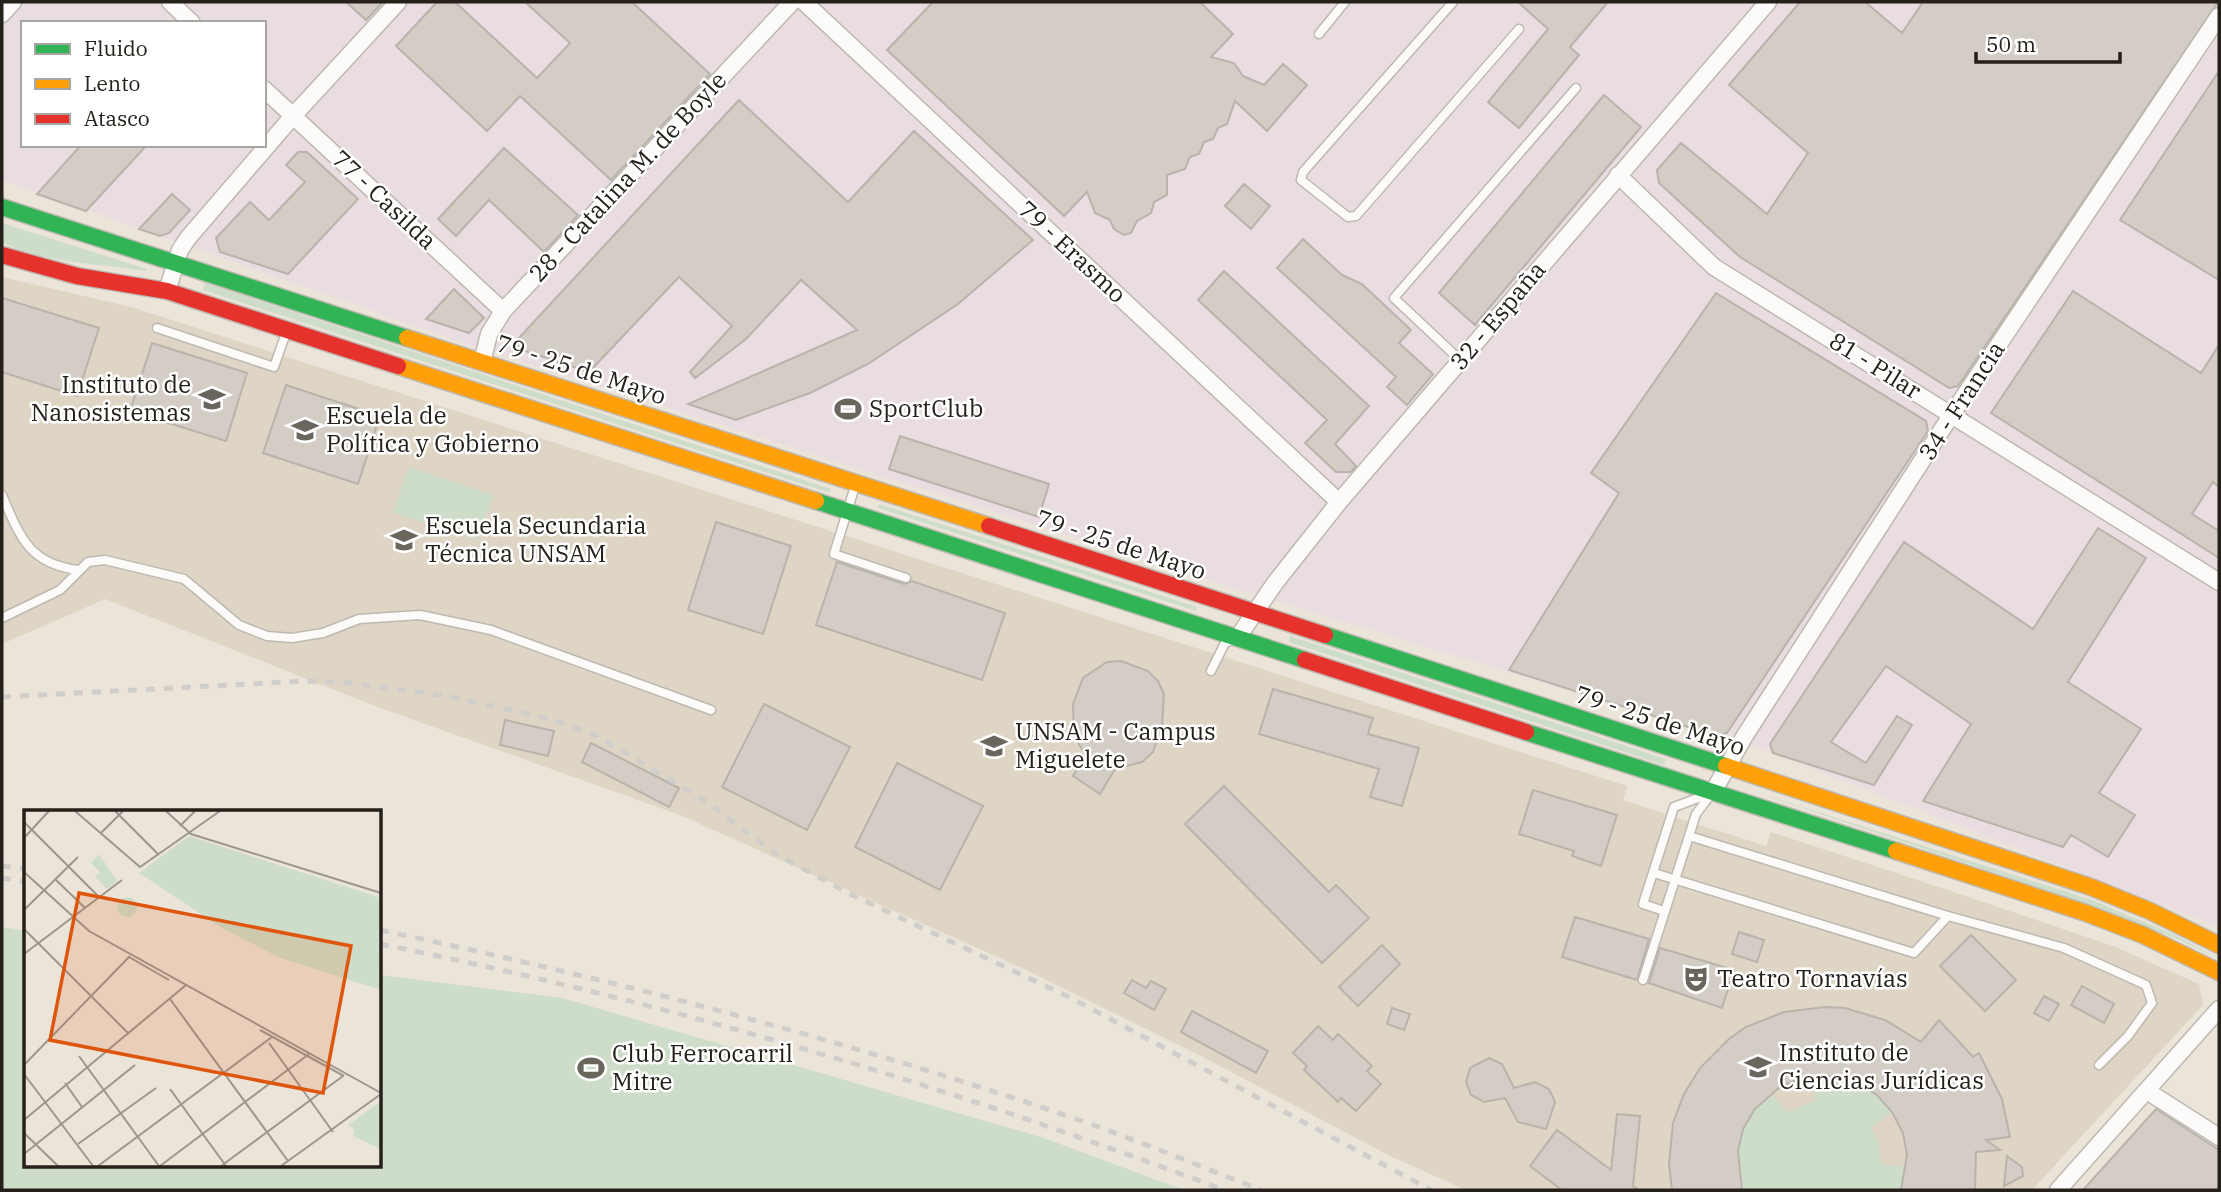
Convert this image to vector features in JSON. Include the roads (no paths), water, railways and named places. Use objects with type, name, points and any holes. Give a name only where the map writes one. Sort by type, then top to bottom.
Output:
[{"type":"main road","name":"79 - 25 de Mayo","points":[[2,206],[1727,766],[2091,887],[2150,911],[2219,945]]},
{"type":"main road","name":"79 - 25 de Mayo","points":[[2,255],[77,276],[167,291],[848,510],[2086,913],[2143,935],[2219,972]]},
{"type":"street","points":[[2,13],[13,2]]},
{"type":"street","points":[[170,2],[190,21]]},
{"type":"street","points":[[167,291],[176,261],[188,238],[293,116],[398,2]]},
{"type":"street","name":"28 - Catalina M. de Boyle","points":[[482,362],[489,334],[503,311],[792,2]]},
{"type":"street","name":"79 - Erasmo","points":[[804,2],[1339,502]]},
{"type":"street","name":"32 - España","points":[[1238,637],[1275,583],[1339,502],[1768,2]]},
{"type":"street","name":"34 - Francia","points":[[1713,792],[1952,414],[2219,16]]},
{"type":"street","name":"77 - Casilda","points":[[266,91],[503,311]]},
{"type":"street","name":"81 - Pilar","points":[[1618,175],[1714,267],[2219,582]]},
{"type":"street","points":[[2058,1190],[2219,1009]]},
{"type":"street","points":[[2147,1091],[2219,1137]]},
{"type":"lane","points":[[1319,34],[1345,2]]},
{"type":"lane","points":[[1453,2],[1303,172],[1301,180],[1348,217],[1356,216],[1519,29]]},
{"type":"lane","points":[[1460,360],[1394,298],[1576,88]]},
{"type":"lane","points":[[157,328],[274,367],[287,330]]},
{"type":"lane","points":[[856,484],[835,554],[906,578]]},
{"type":"lane","points":[[2,495],[18,532],[34,552],[52,567],[78,570]]},
{"type":"lane","points":[[2,618],[60,590],[88,562],[106,560],[173,576],[197,589],[239,625],[267,636],[292,638],[324,633],[359,620],[420,615],[491,630],[711,710]]},
{"type":"lane","points":[[1211,671],[1224,643],[1238,637]]},
{"type":"lane","points":[[1643,980],[1696,814],[1713,792]]},
{"type":"lane","points":[[1664,911],[1643,904],[1674,807],[1713,792]]},
{"type":"lane","points":[[1689,836],[1948,916],[2064,948],[2146,985],[2152,1003],[2128,1036],[2099,1065]]},
{"type":"lane","points":[[1654,873],[1914,953],[1948,916]]},
{"type":"railway","points":[[2,697],[306,681],[352,683],[447,696],[551,719],[597,736],[702,799],[776,854],[848,893],[1069,997],[1431,1190]]},
{"type":"railway","points":[[2,866],[24,869]]},
{"type":"railway","points":[[2,878],[24,882]]},
{"type":"railway","points":[[382,930],[643,991],[816,1037],[1097,1126],[1261,1190]]},
{"type":"railway","points":[[382,944],[595,992],[807,1050],[1017,1116],[1224,1190]]},
{"type":"place","name":"Instituto de Nanosistemas","points":[[212,399]]},
{"type":"place","name":"SportClub","points":[[848,409]]},
{"type":"place","name":"Escuela de Política y Gobierno","points":[[305,430]]},
{"type":"place","name":"Escuela Secundaria Técnica UNSAM","points":[[404,540]]},
{"type":"place","name":"UNSAM - Campus Miguelete","points":[[994,746]]},
{"type":"place","name":"Teatro Tornavías","points":[[1696,979]]},
{"type":"place","name":"Instituto de Ciencias Jurídicas","points":[[1758,1067]]},
{"type":"place","name":"Club Ferrocarril Mitre","points":[[591,1068]]}]
